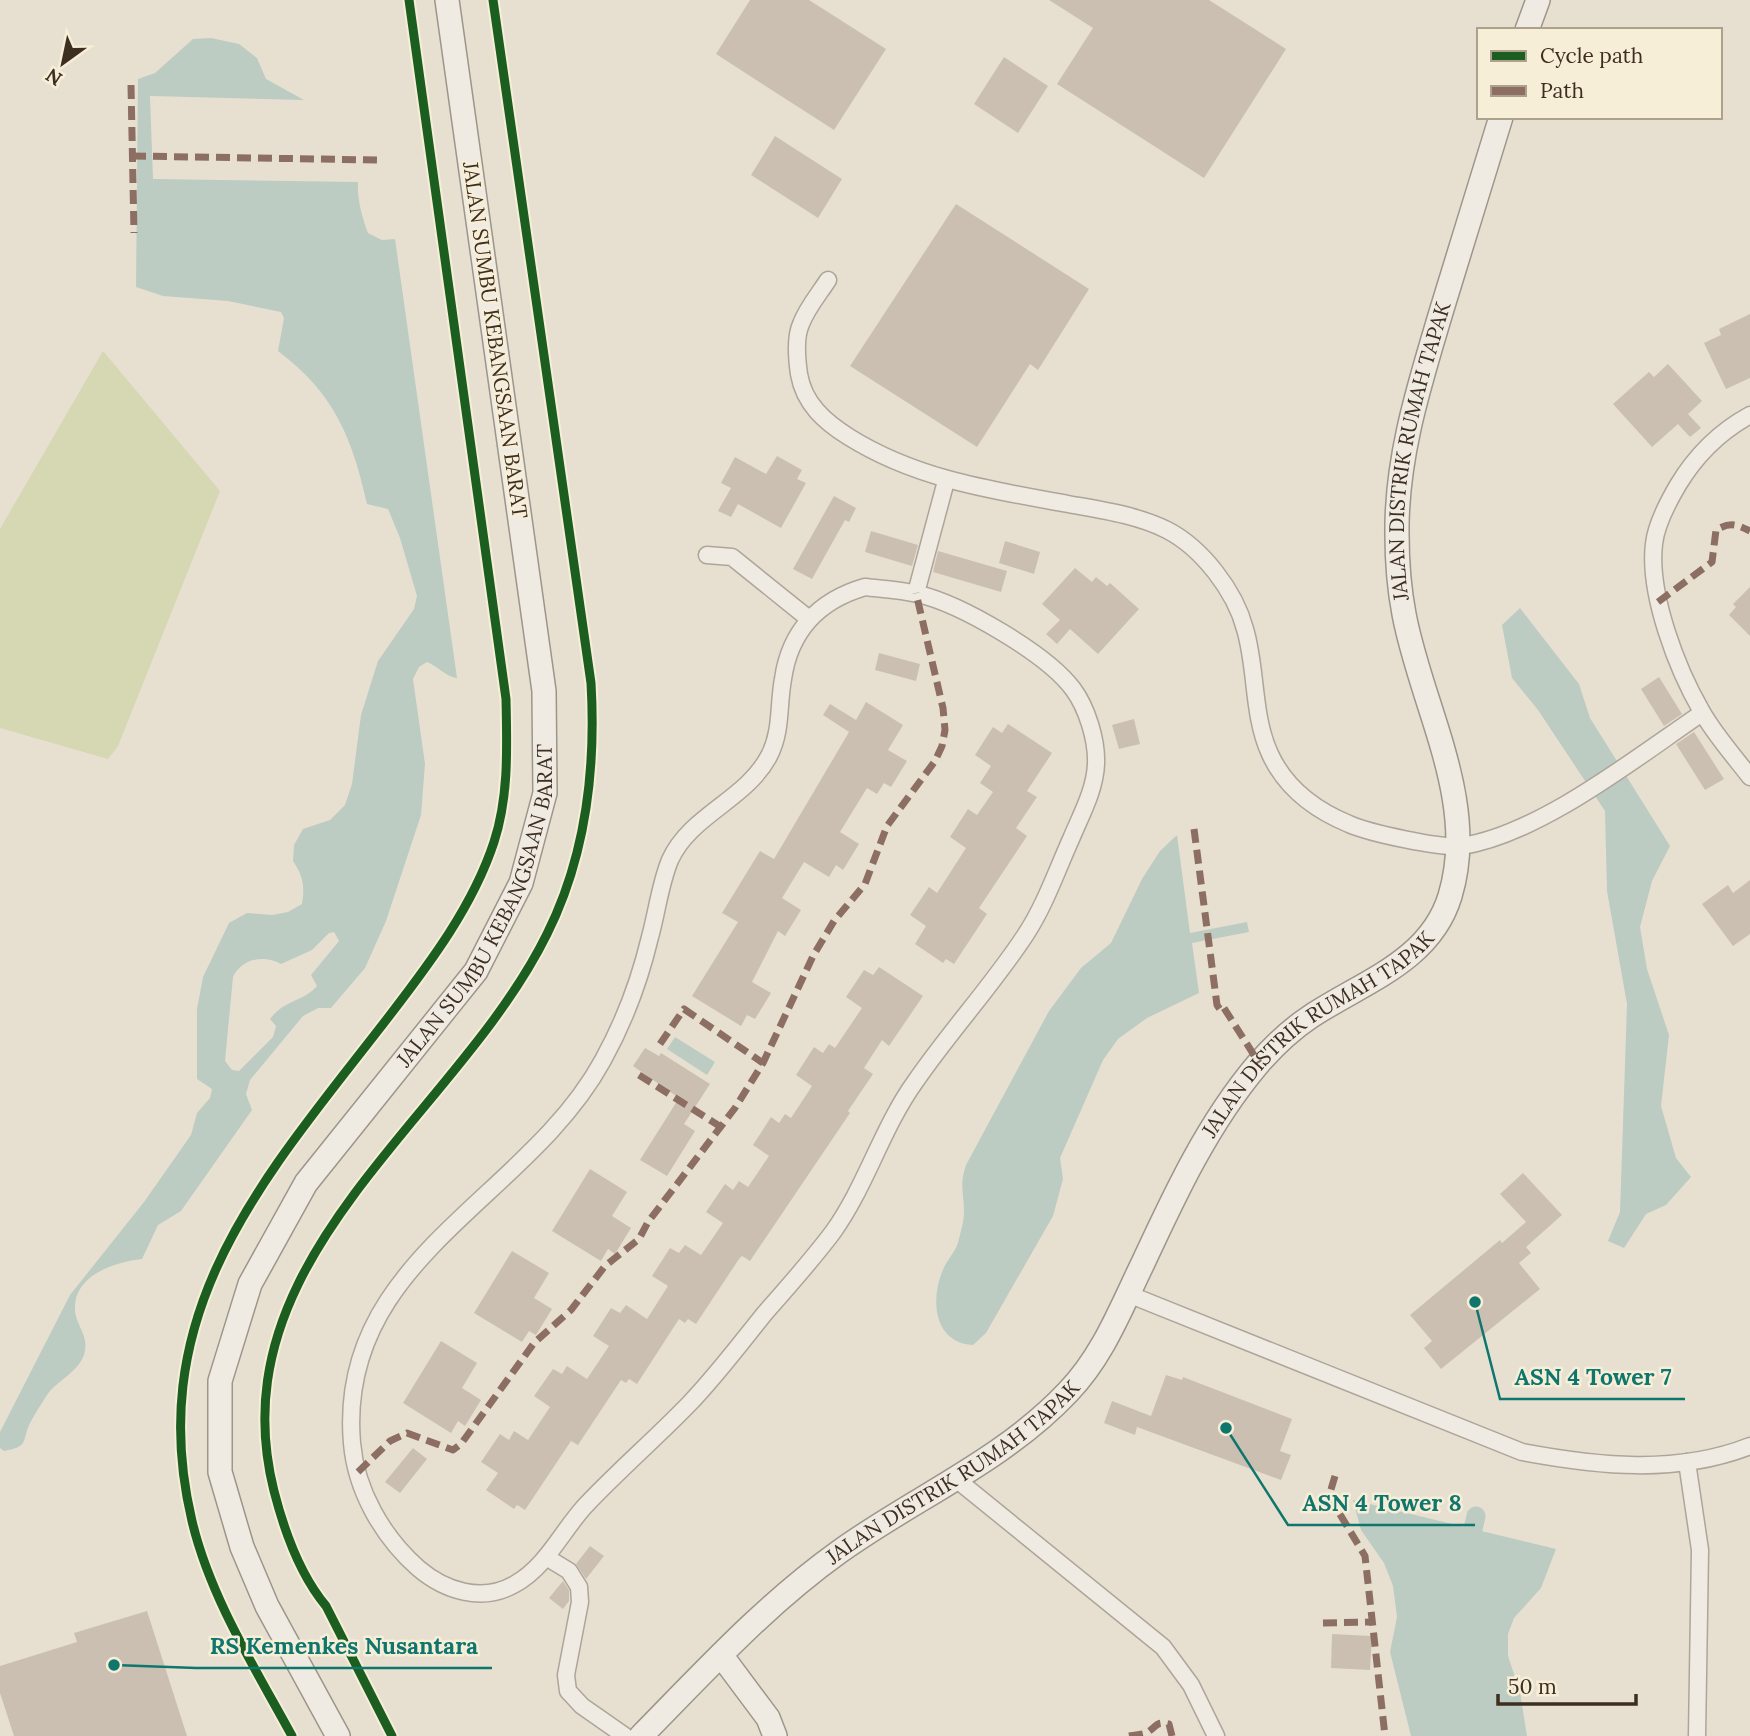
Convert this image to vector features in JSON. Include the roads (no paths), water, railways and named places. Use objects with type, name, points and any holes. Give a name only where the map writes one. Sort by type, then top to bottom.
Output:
[{"type":"street","name":"JALAN SUMBU KEBANGSAAN BARAT","points":[[338,1736],[267,1606],[242,1547],[220,1472],[220,1381],[250,1284],[306,1183],[476,971],[521,883],[544,793],[544,691],[447,0]]},
{"type":"street","points":[[1528,28],[1538,0]]},
{"type":"street","name":"JALAN DISTRIK RUMAH TAPAK","points":[[640,1736],[792,1587],[843,1549],[956,1479],[1031,1426],[1069,1391],[1101,1350],[1183,1176],[1219,1118],[1259,1063],[1304,1021],[1399,965],[1429,939],[1449,899],[1460,847],[1450,779],[1404,614],[1396,536],[1400,470],[1415,399],[1500,119]]},
{"type":"street","points":[[828,280],[800,326],[797,363],[802,390],[825,422],[877,455],[946,481],[1125,515],[1168,531],[1203,559],[1227,589],[1245,628],[1258,709],[1269,754],[1290,787],[1322,813],[1364,831],[1460,847],[1509,832],[1561,805],[1702,713]]},
{"type":"street","points":[[1750,415],[1729,427],[1693,460],[1667,502],[1654,542],[1653,585],[1666,629],[1702,713],[1750,777]]},
{"type":"street","points":[[916,593],[946,481]]},
{"type":"street","points":[[707,555],[732,557],[809,619]]},
{"type":"street","points":[[865,587],[916,593],[949,605],[998,630],[1058,671],[1078,695],[1092,731],[1097,765],[1088,800],[1029,930],[910,1088],[854,1200],[832,1234],[695,1398],[582,1510],[546,1557],[518,1583],[494,1593],[468,1594],[439,1585],[385,1534],[367,1497],[353,1457],[349,1408],[358,1361],[367,1335],[390,1295],[422,1257],[542,1141],[579,1099],[603,1060],[628,1006],[671,858],[690,832],[754,778],[770,754],[780,725],[785,667],[791,648],[809,619],[838,595],[865,587]]},
{"type":"street","points":[[1128,1294],[1522,1452],[1585,1463],[1629,1466],[1687,1462],[1733,1453],[1750,1446]]},
{"type":"street","points":[[1687,1462],[1700,1550],[1697,1736]]},
{"type":"street","points":[[956,1479],[1163,1647],[1191,1685],[1216,1736]]},
{"type":"street","points":[[546,1557],[569,1571],[579,1587],[580,1602],[566,1675],[568,1691],[582,1706],[625,1736]]},
{"type":"street","points":[[721,1655],[768,1718],[775,1736]]},
{"type":"waterway","points":[[1473,1529],[1476,1516]]},
{"type":"place","name":"ASN 4 Tower 7","points":[[1475,1302]]},
{"type":"place","name":"ASN 4 Tower 8","points":[[1226,1428]]},
{"type":"place","name":"RS Kemenkes Nusantara","points":[[114,1665]]}]
